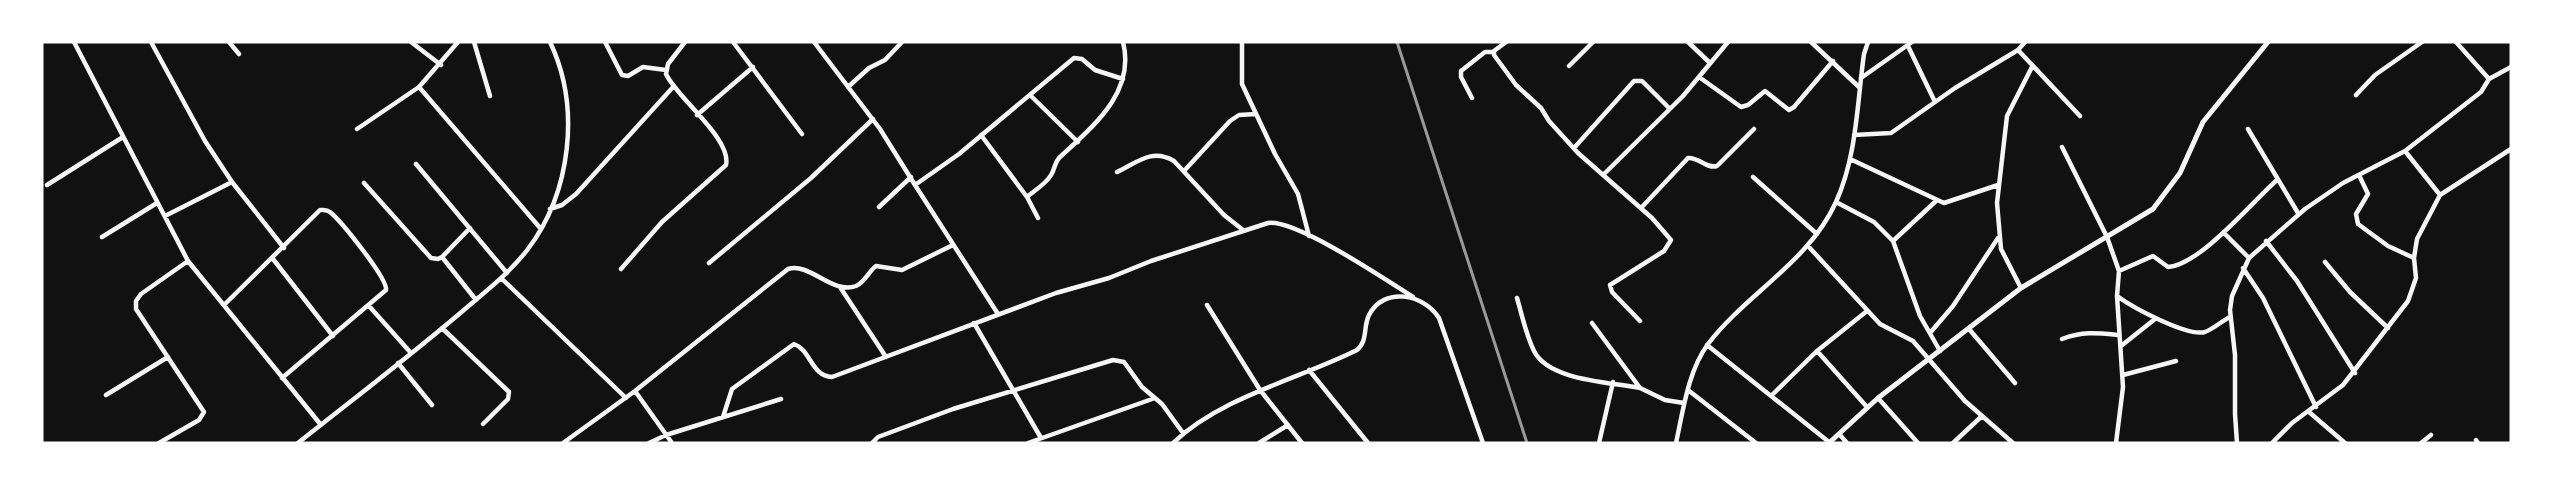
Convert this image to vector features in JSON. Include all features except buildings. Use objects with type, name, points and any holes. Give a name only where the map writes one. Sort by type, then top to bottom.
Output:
[{"type":"street","points":[[74,42],[188,261],[321,425]]},
{"type":"street","points":[[151,42],[205,141],[232,182],[284,248]]},
{"type":"street","points":[[229,42],[239,54]]},
{"type":"street","points":[[411,42],[441,65]]},
{"type":"street","points":[[357,129],[419,87],[441,65],[458,42]]},
{"type":"street","points":[[474,42],[490,96]]},
{"type":"street","points":[[299,443],[507,273],[541,230],[564,171],[568,119],[561,74],[550,42]]},
{"type":"street","points":[[605,42],[622,75],[628,76],[644,67],[666,70]]},
{"type":"street","points":[[733,42],[802,134]]},
{"type":"street","points":[[814,42],[873,119],[998,314]]},
{"type":"street","points":[[848,87],[869,68],[885,60],[902,42]]},
{"type":"street","points":[[1026,196],[1051,176],[1056,162],[1104,114],[1115,97],[1124,79],[1127,58],[1123,42]]},
{"type":"street","points":[[1242,42],[1242,84],[1284,171],[1298,194],[1309,236]]},
{"type":"street","points":[[1472,98],[1461,77],[1461,71],[1485,52],[1493,52],[1506,42]]},
{"type":"street","points":[[1569,66],[1593,42]]},
{"type":"street","points":[[1688,42],[1710,63]]},
{"type":"street","points":[[1603,175],[1670,108],[1728,42]]},
{"type":"street","points":[[1810,42],[1859,87]]},
{"type":"street","points":[[1676,443],[1688,390],[1707,345],[1808,246],[1836,202],[1850,159],[1859,87],[1868,42]]},
{"type":"street","points":[[1854,135],[1892,133],[1935,102],[2018,50],[2025,42]]},
{"type":"street","points":[[1707,345],[1772,394],[1829,443],[1878,398],[2021,288],[2153,209],[2172,186],[2203,122],[2268,42]]},
{"type":"street","points":[[2356,95],[2375,75],[2422,42]]},
{"type":"street","points":[[2456,42],[2488,79]]},
{"type":"street","points":[[621,269],[662,222],[726,165],[727,160],[716,135],[669,80],[666,70],[683,43]]},
{"type":"street","points":[[1861,78],[1910,44],[1935,102]]},
{"type":"street","points":[[2018,50],[2080,116]]},
{"type":"street","points":[[1493,52],[1516,85],[1541,108],[1574,148],[1660,226],[1671,240],[1664,251],[1644,265],[1613,281],[1609,288],[1640,321]]},
{"type":"street","points":[[915,185],[951,161],[1074,58],[1082,59],[1095,70],[1124,79]]},
{"type":"street","points":[[1699,77],[1741,107],[1748,105],[1763,91],[1767,91],[1789,110],[1833,61]]},
{"type":"street","points":[[697,115],[753,67]]},
{"type":"street","points":[[2021,288],[2009,266],[1999,237],[1998,185],[2007,116],[2032,67]]},
{"type":"street","points":[[2237,443],[2235,355],[2230,317],[2232,296],[2249,258],[2298,213],[2343,183],[2406,151],[2481,92],[2488,79],[2511,67]]},
{"type":"street","points":[[1574,148],[1634,81],[1642,81],[1670,108]]},
{"type":"street","points":[[550,209],[562,205],[576,194],[674,86]]},
{"type":"street","points":[[419,87],[541,230]]},
{"type":"street","points":[[1030,95],[1078,142]]},
{"type":"street","points":[[1184,171],[1230,121],[1239,115],[1256,114]]},
{"type":"street","points":[[709,263],[811,178],[873,119]]},
{"type":"street","points":[[1641,208],[1688,158],[1694,158],[1709,167],[1717,166],[1754,129]]},
{"type":"street","points":[[2248,129],[2298,213]]},
{"type":"street","points":[[981,135],[1026,196],[1038,218]]},
{"type":"street","points":[[47,185],[123,137]]},
{"type":"street","points":[[2062,147],[2107,237],[2119,271],[2117,296],[2123,375],[2116,443]]},
{"type":"street","points":[[2272,443],[2292,423],[2316,407],[2355,373],[2388,328],[2414,289],[2416,278],[2414,258],[2417,239],[2440,195],[2511,149]]},
{"type":"street","points":[[2406,151],[2440,195]]},
{"type":"street","points":[[1117,172],[1157,154],[1174,161],[1224,215],[1243,230]]},
{"type":"street","points":[[1850,159],[1936,201],[1952,202],[1998,185]]},
{"type":"street","points":[[416,164],[507,273]]},
{"type":"street","points":[[2359,175],[2368,194],[2356,214],[2358,224],[2388,246],[2414,258]]},
{"type":"street","points":[[879,207],[911,177]]},
{"type":"street","points":[[1753,177],[1817,234]]},
{"type":"street","points":[[2119,271],[2153,256],[2171,267],[2186,260],[2224,233],[2250,203],[2277,180]]},
{"type":"street","points":[[165,216],[232,182]]},
{"type":"street","points":[[364,183],[432,258],[442,257],[470,228]]},
{"type":"street","points":[[1893,241],[1936,201]]},
{"type":"street","points":[[1836,202],[1875,222],[1893,241],[1909,289],[1940,351]]},
{"type":"street","points":[[102,237],[157,203]]},
{"type":"street","points":[[224,305],[318,212],[325,210],[331,213],[386,282],[386,290],[369,306],[282,378]]},
{"type":"street","points":[[723,417],[727,398],[732,389],[795,344],[801,348],[818,372],[825,377],[839,375],[1056,293],[1130,271],[1151,261],[1243,230],[1276,222],[1309,236],[1426,303],[1438,318],[1483,443]]},
{"type":"street","points":[[2224,233],[2249,258]]},
{"type":"street","points":[[1930,333],[1946,317],[1999,237]]},
{"type":"street","points":[[2266,241],[2297,280],[2355,373]]},
{"type":"street","points":[[563,443],[635,392],[788,269],[796,268],[840,286],[857,285],[876,266],[903,270],[954,245]]},
{"type":"street","points":[[1808,246],[1880,324],[1909,338],[1929,358],[1951,387],[2013,443]]},
{"type":"street","points":[[442,257],[476,300]]},
{"type":"street","points":[[273,259],[333,336]]},
{"type":"street","points":[[159,443],[199,420],[204,412],[136,309],[135,301],[141,294],[188,261]]},
{"type":"street","points":[[2325,262],[2350,292],[2388,328]]},
{"type":"street","points":[[2243,268],[2263,298],[2316,407]]},
{"type":"street","points":[[501,278],[626,398]]},
{"type":"street","points":[[840,286],[886,357]]},
{"type":"street","points":[[2117,296],[2155,319],[2200,332],[2206,332],[2230,317]]},
{"type":"street","points":[[1173,443],[1184,433],[1260,390],[1361,347],[1369,316],[1378,306],[1386,301],[1413,297]]},
{"type":"street","points":[[1517,298],[1534,352],[1544,362],[1572,376],[1640,388],[1665,400],[1684,403]]},
{"type":"street","points":[[1207,305],[1260,390],[1302,443]]},
{"type":"street","points":[[369,306],[411,353]]},
{"type":"street","points":[[1772,394],[1817,351],[1867,311]]},
{"type":"street","points":[[2121,346],[2155,319]]},
{"type":"street","points":[[974,323],[1041,438]]},
{"type":"street","points":[[1592,323],[1640,388]]},
{"type":"street","points":[[442,328],[509,392],[506,402],[483,424]]},
{"type":"street","points":[[1969,329],[2016,383]]},
{"type":"street","points":[[2062,339],[2079,332],[2120,335]]},
{"type":"street","points":[[1817,351],[1867,407]]},
{"type":"street","points":[[106,395],[168,357]]},
{"type":"street","points":[[872,443],[885,434],[1014,390],[1119,360],[1124,362],[1142,387],[1168,412],[1184,433]]},
{"type":"street","points":[[2123,375],[2176,362]]},
{"type":"street","points":[[399,363],[432,405]]},
{"type":"street","points":[[1309,370],[1368,443]]},
{"type":"street","points":[[1599,443],[1613,382]]},
{"type":"street","points":[[1688,390],[1756,443]]},
{"type":"street","points":[[635,392],[672,443]]},
{"type":"street","points":[[1028,443],[1155,398]]},
{"type":"street","points":[[1878,398],[1918,443]]},
{"type":"street","points":[[649,443],[666,435],[781,399]]},
{"type":"street","points":[[2309,412],[2342,442]]},
{"type":"street","points":[[1953,443],[1982,416]]},
{"type":"street","points":[[1259,443],[1288,424]]},
{"type":"street","points":[[1840,435],[1847,443]]},
{"type":"street","points":[[2421,443],[2431,435]]},
{"type":"railway","points":[[1397,42],[1527,443]]}]
